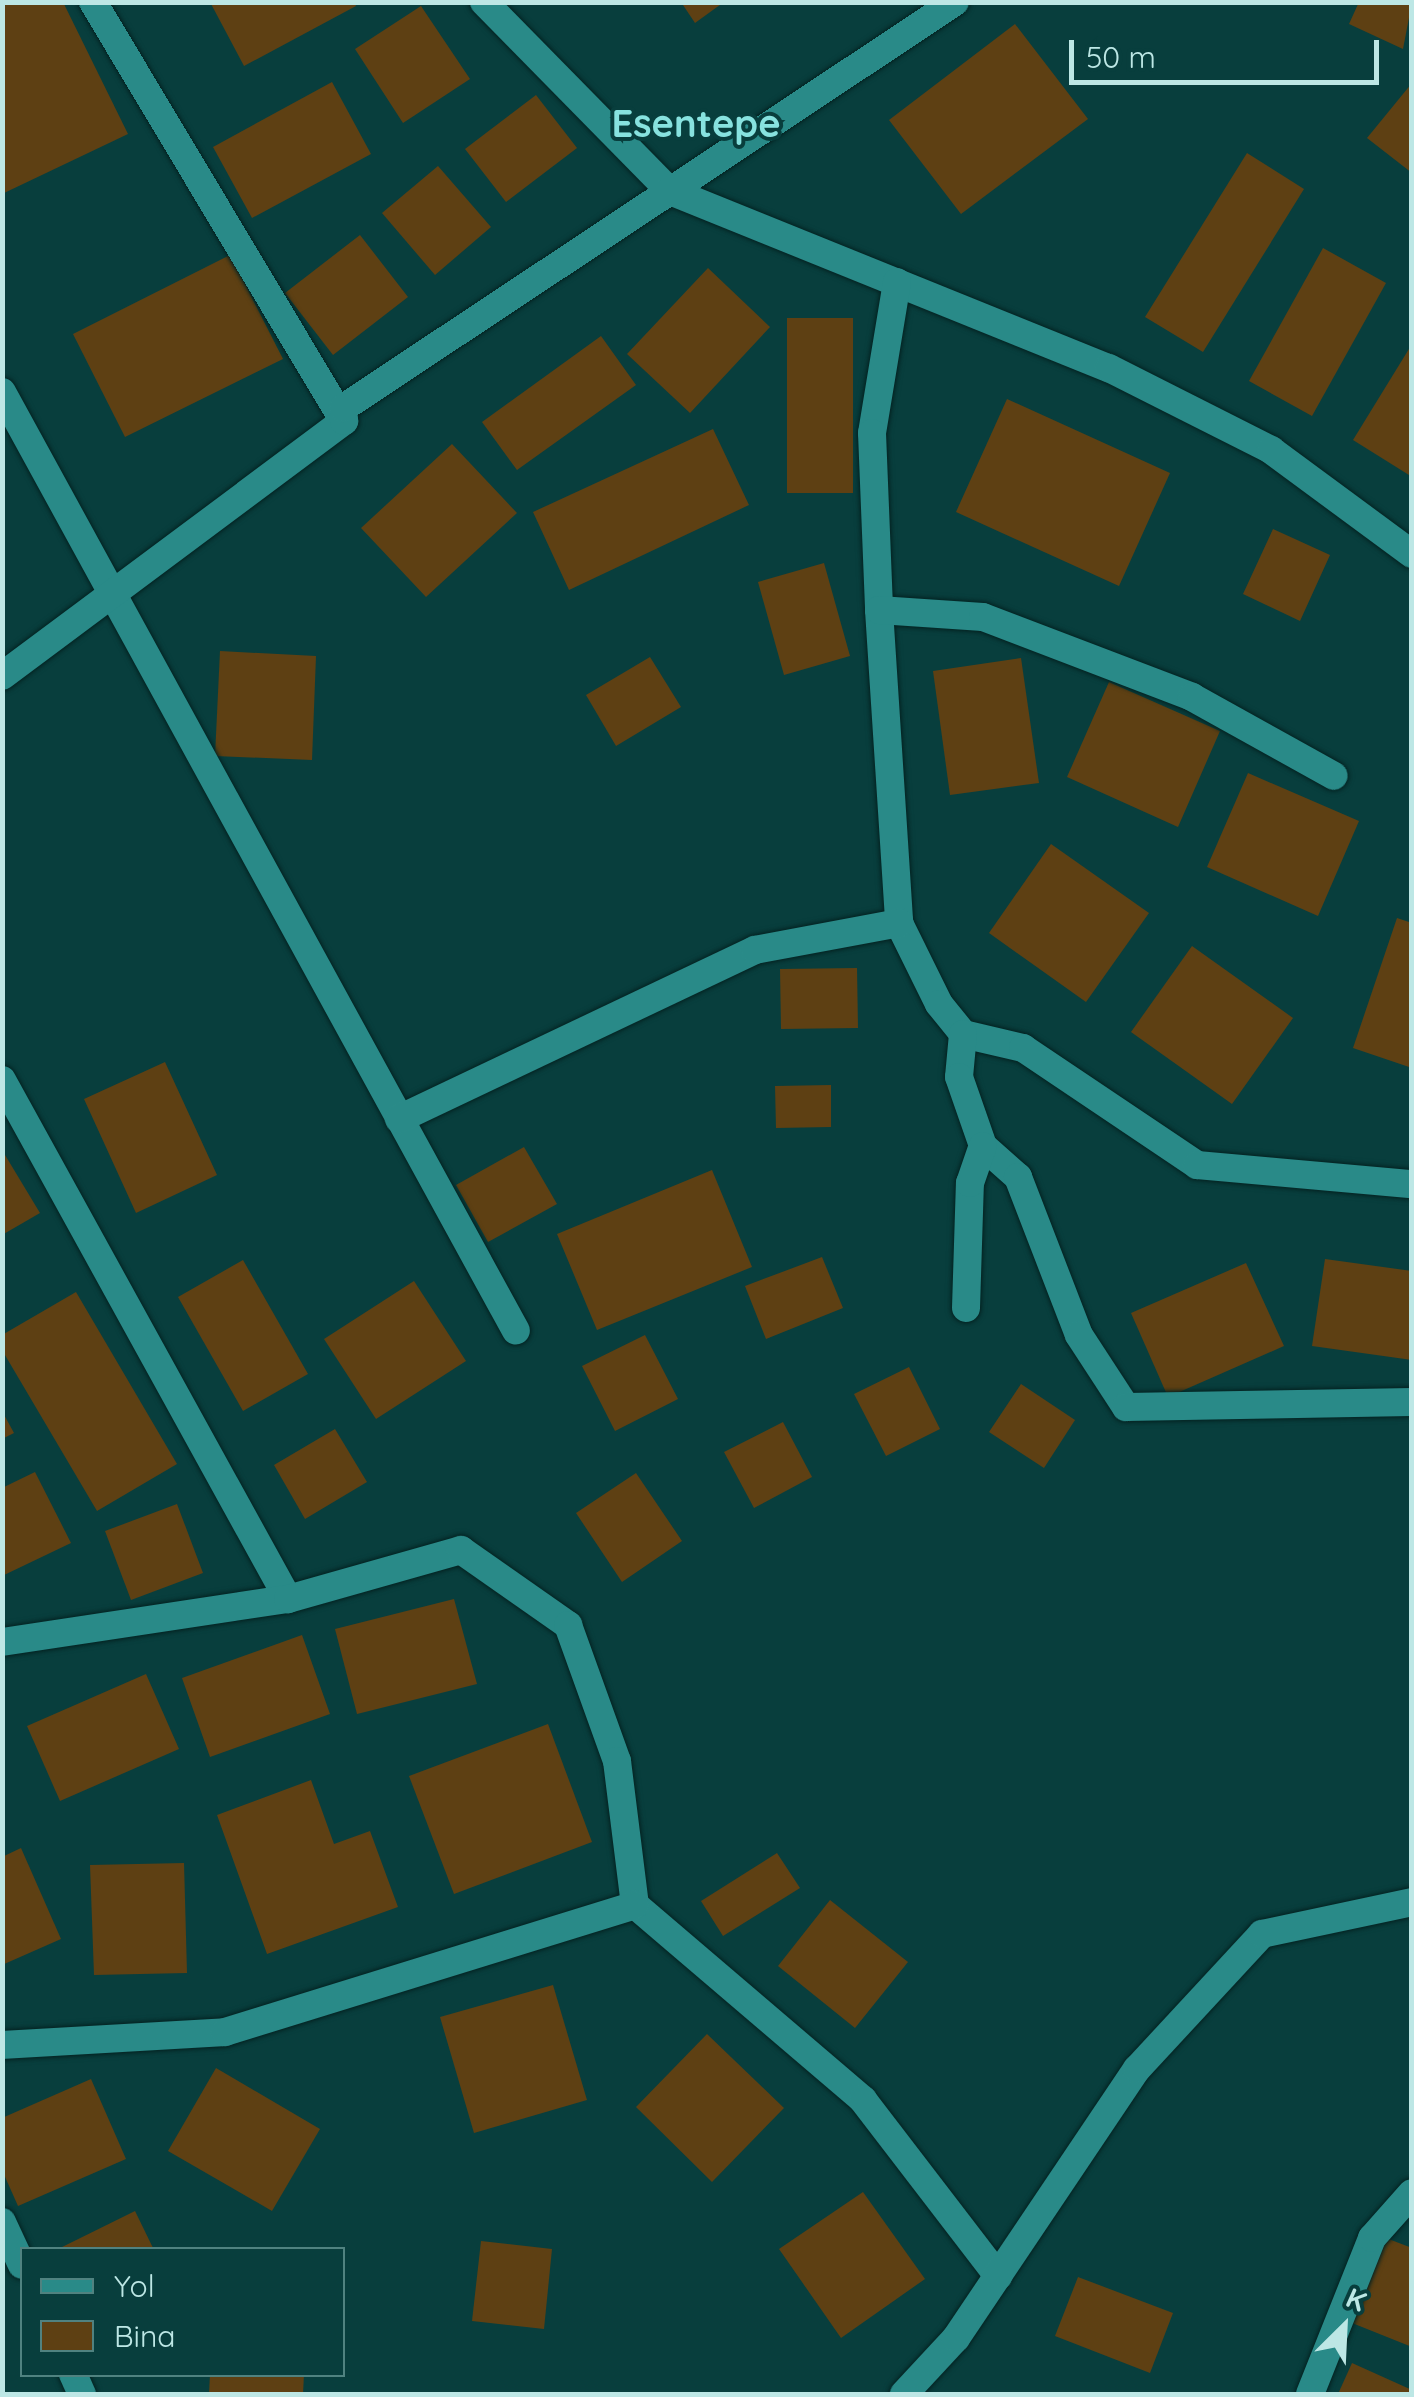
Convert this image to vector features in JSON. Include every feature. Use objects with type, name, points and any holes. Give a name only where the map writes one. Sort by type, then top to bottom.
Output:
[{"type":"street","points":[[94,2],[344,421]]},
{"type":"street","points":[[484,2],[670,191],[1109,368],[1272,450],[1412,554]]},
{"type":"street","points":[[344,421],[343,408],[954,2]]},
{"type":"street","points":[[896,282],[872,433],[899,923],[962,1034],[958,1077],[982,1146],[1018,1177],[1079,1335],[1126,1407],[1412,1402]]},
{"type":"street","points":[[2,392],[516,1331]]},
{"type":"street","points":[[2,676],[109,592],[344,421]]},
{"type":"street","points":[[880,610],[983,617],[1192,697],[1334,776]]},
{"type":"street","points":[[399,1119],[755,950],[899,923]]},
{"type":"street","points":[[962,1034],[1024,1048],[1197,1165],[1412,1184]]},
{"type":"street","points":[[2,1080],[288,1600]]},
{"type":"street","points":[[966,1308],[970,1182],[982,1146]]},
{"type":"street","points":[[2,1642],[288,1600],[461,1550],[568,1625],[617,1761],[636,1905],[863,2100],[998,2276]]},
{"type":"street","points":[[904,2394],[998,2276],[1137,2070],[1262,1934],[1412,1902]]},
{"type":"street","points":[[2,2045],[225,2032],[636,1905]]},
{"type":"street","points":[[1310,2394],[1372,2238],[1412,2193]]},
{"type":"street","points":[[2,2222],[20,2261]]},
{"type":"building","points":[[2,2],[63,2],[128,134],[2,194]]},
{"type":"building","points":[[210,2],[354,2],[356,6],[244,66]]},
{"type":"building","points":[[681,2],[724,2],[695,23]]},
{"type":"building","points":[[1359,2],[1412,2],[1403,49],[1349,24]]},
{"type":"building","points":[[421,6],[470,79],[403,123],[355,49]]},
{"type":"building","points":[[1015,24],[1088,119],[961,214],[889,120]]},
{"type":"building","points":[[332,82],[371,154],[252,218],[213,147]]},
{"type":"building","points":[[1412,83],[1412,173],[1367,138]]},
{"type":"building","points":[[536,95],[577,148],[506,202],[465,149]]},
{"type":"building","points":[[1247,153],[1304,189],[1203,352],[1145,317]]},
{"type":"building","points":[[438,166],[491,227],[435,275],[382,213]]},
{"type":"building","points":[[360,235],[408,297],[333,355],[285,293]]},
{"type":"building","points":[[1323,248],[1386,283],[1312,416],[1249,381]]},
{"type":"building","points":[[230,255],[283,359],[125,437],[73,334]]},
{"type":"building","points":[[708,268],[770,327],[690,413],[627,354]]},
{"type":"building","points":[[787,318],[853,318],[853,493],[787,493]]},
{"type":"building","points":[[601,336],[636,385],[517,470],[482,422]]},
{"type":"building","points":[[1412,344],[1412,472],[1409,475],[1353,440]]},
{"type":"building","points":[[1007,399],[1170,473],[1119,586],[956,512]]},
{"type":"building","points":[[713,429],[749,505],[569,590],[533,512]]},
{"type":"building","points":[[452,444],[517,513],[426,597],[361,528]]},
{"type":"building","points":[[1273,529],[1330,555],[1300,621],[1243,594]]},
{"type":"building","points":[[824,563],[850,656],[784,675],[758,582]]},
{"type":"building","points":[[220,651],[316,656],[312,760],[215,756]]},
{"type":"building","points":[[650,657],[681,707],[616,746],[586,695]]},
{"type":"building","points":[[1021,658],[1039,783],[950,795],[933,671]]},
{"type":"building","points":[[1109,682],[1220,731],[1178,827],[1067,777]]},
{"type":"building","points":[[1248,773],[1359,821],[1318,916],[1207,867]]},
{"type":"building","points":[[1051,844],[1149,913],[1086,1002],[989,933]]},
{"type":"building","points":[[1397,918],[1412,923],[1412,1068],[1353,1048]]},
{"type":"building","points":[[1192,946],[1293,1018],[1232,1104],[1131,1032]]},
{"type":"building","points":[[857,968],[858,1028],[781,1029],[780,969]]},
{"type":"building","points":[[165,1062],[217,1175],[136,1213],[84,1099]]},
{"type":"building","points":[[831,1085],[831,1127],[776,1128],[775,1086]]},
{"type":"building","points":[[524,1147],[557,1204],[488,1242],[456,1185]]},
{"type":"building","points":[[2,1150],[40,1213],[2,1235]]},
{"type":"building","points":[[712,1170],[752,1267],[597,1330],[557,1234]]},
{"type":"building","points":[[822,1257],[843,1308],[766,1339],[745,1286]]},
{"type":"building","points":[[1325,1259],[1412,1271],[1412,1360],[1312,1346]]},
{"type":"building","points":[[243,1260],[308,1374],[243,1411],[178,1297]]},
{"type":"building","points":[[1246,1263],[1284,1346],[1168,1397],[1131,1313]]},
{"type":"building","points":[[414,1281],[466,1361],[376,1419],[324,1339]]},
{"type":"building","points":[[76,1292],[177,1464],[97,1511],[2,1350],[2,1335]]},
{"type":"building","points":[[645,1335],[678,1399],[615,1431],[582,1366]]},
{"type":"building","points":[[909,1367],[940,1429],[886,1456],[854,1394]]},
{"type":"building","points":[[1021,1384],[1075,1420],[1044,1468],[989,1432]]},
{"type":"building","points":[[2,1411],[14,1433],[2,1439]]},
{"type":"building","points":[[783,1422],[812,1477],[754,1508],[724,1452]]},
{"type":"building","points":[[335,1429],[367,1482],[305,1519],[274,1465]]},
{"type":"building","points":[[35,1472],[71,1543],[2,1576],[2,1488]]},
{"type":"building","points":[[636,1473],[682,1541],[622,1582],[576,1513]]},
{"type":"building","points":[[177,1504],[203,1573],[131,1600],[105,1531]]},
{"type":"building","points":[[454,1599],[477,1684],[357,1714],[335,1629]]},
{"type":"building","points":[[302,1635],[330,1714],[210,1757],[182,1678]]},
{"type":"building","points":[[146,1674],[179,1749],[60,1801],[27,1726]]},
{"type":"building","points":[[548,1724],[592,1842],[454,1894],[409,1776]]},
{"type":"building","points":[[311,1780],[334,1844],[370,1831],[398,1907],[267,1954],[217,1815]]},
{"type":"building","points":[[21,1848],[61,1939],[2,1965],[2,1857]]},
{"type":"building","points":[[777,1853],[800,1888],[723,1936],[701,1901]]},
{"type":"building","points":[[184,1863],[187,1973],[94,1975],[90,1865]]},
{"type":"building","points":[[830,1900],[908,1962],[855,2028],[778,1966]]},
{"type":"building","points":[[553,1985],[587,2100],[474,2133],[440,2017]]},
{"type":"building","points":[[707,2034],[784,2108],[712,2182],[636,2107]]},
{"type":"building","points":[[216,2068],[320,2129],[272,2211],[168,2151]]},
{"type":"building","points":[[91,2079],[126,2159],[18,2206],[2,2170],[2,2118]]},
{"type":"building","points":[[863,2192],[925,2279],[841,2338],[779,2249]]},
{"type":"building","points":[[135,2211],[153,2247],[62,2247]]},
{"type":"building","points":[[1386,2238],[1412,2248],[1412,2347],[1352,2323]]},
{"type":"building","points":[[481,2241],[552,2249],[544,2329],[472,2321]]},
{"type":"building","points":[[1078,2277],[1173,2313],[1150,2373],[1055,2336]]},
{"type":"building","points":[[1352,2363],[1412,2390],[1412,2394],[1338,2394]]},
{"type":"building","points":[[210,2377],[304,2377],[303,2394],[209,2394]]},
{"type":"district","name":"Esentepe","points":[[696,124]]}]
